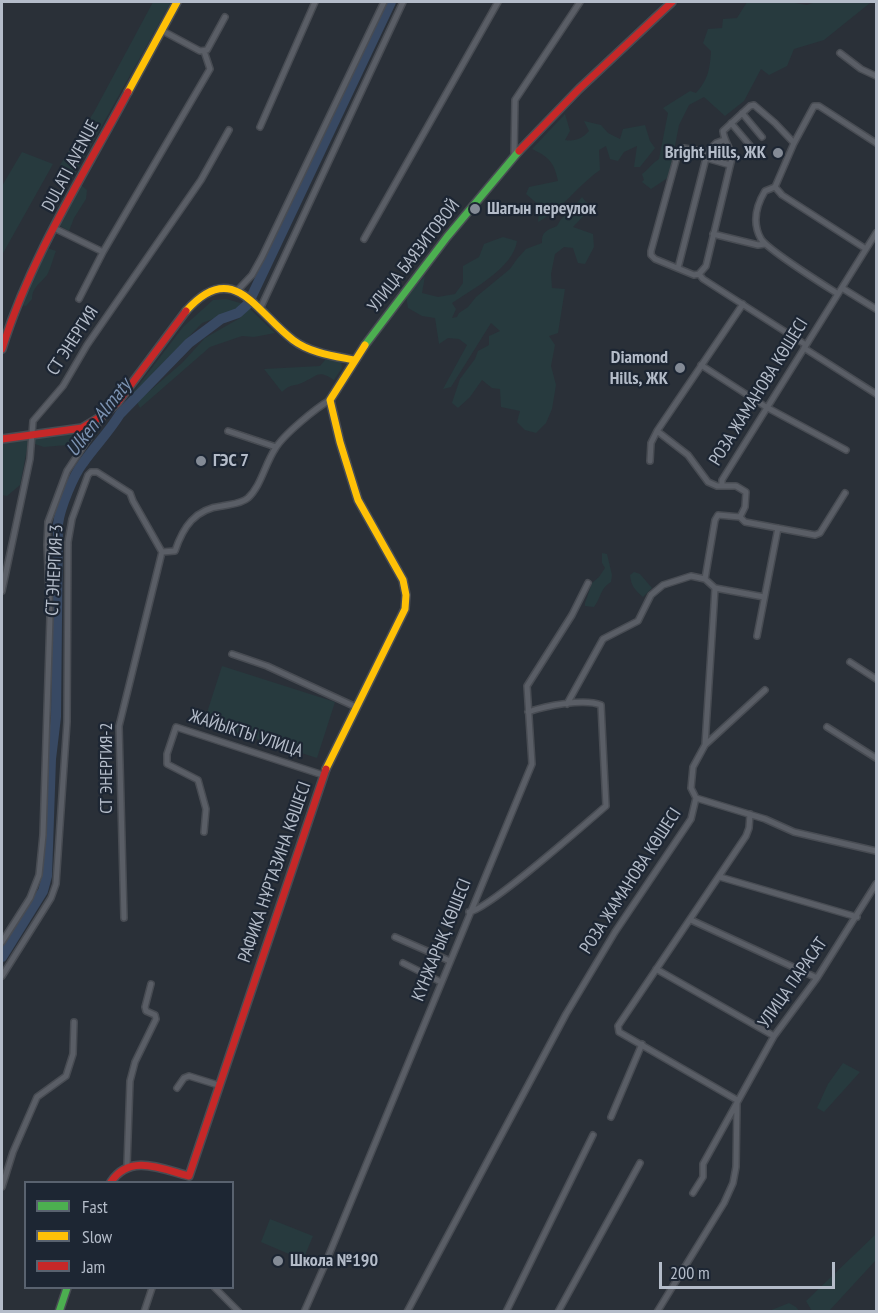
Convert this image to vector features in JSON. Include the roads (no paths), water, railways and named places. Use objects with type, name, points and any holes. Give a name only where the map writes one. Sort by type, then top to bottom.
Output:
[{"type":"street","name":"DULATI AVENUE","points":[[2,350],[14,310],[54,228],[177,2]]},
{"type":"street","points":[[260,127],[315,2]]},
{"type":"street","points":[[236,292],[252,275],[262,257],[384,2]]},
{"type":"street","points":[[257,307],[403,2]]},
{"type":"street","points":[[364,239],[498,2]]},
{"type":"street","points":[[514,156],[514,100],[580,2]]},
{"type":"street","name":"УЛИЦА БАЯЗИТОВОЙ","points":[[330,400],[354,360],[447,237],[514,156],[579,88],[672,2]]},
{"type":"street","points":[[161,30],[204,51],[207,50],[225,17]]},
{"type":"street","points":[[79,299],[103,252],[210,69],[204,51]]},
{"type":"street","points":[[840,53],[861,69],[876,76]]},
{"type":"street","points":[[724,140],[716,142],[707,152],[684,148],[678,153],[651,251],[655,259],[694,275],[699,274],[705,266],[730,165],[732,152],[724,140],[723,131],[750,106],[758,106],[794,144]]},
{"type":"street","points":[[838,294],[765,244],[756,226],[756,211],[765,191],[776,187],[794,144],[814,106],[819,106],[876,142]]},
{"type":"street","points":[[742,113],[762,137]]},
{"type":"street","points":[[731,123],[753,150]]},
{"type":"street","name":"СТ ЭНЕРГИЯ","points":[[2,591],[30,459],[33,421],[63,386],[87,345],[201,180],[229,130]]},
{"type":"street","points":[[678,268],[706,158],[730,165]]},
{"type":"street","points":[[776,187],[782,195],[867,249]]},
{"type":"street","points":[[54,228],[103,252]]},
{"type":"street","name":"РОЗА ЖАМАНОВА КӨШЕСІ","points":[[740,517],[745,507],[746,492],[736,486],[722,485],[722,480],[876,233]]},
{"type":"street","points":[[713,234],[758,245],[765,244]]},
{"type":"street","points":[[699,274],[703,279],[876,394]]},
{"type":"street","points":[[2,439],[82,428],[105,414],[152,362],[187,309],[207,291],[219,288],[245,297],[294,341],[320,353],[354,360]]},
{"type":"street","points":[[842,288],[876,309]]},
{"type":"street","points":[[650,461],[651,443],[657,431],[743,304]]},
{"type":"street","points":[[701,366],[766,407],[846,450]]},
{"type":"street","points":[[162,552],[175,551],[186,525],[201,512],[215,506],[238,504],[251,495],[276,447],[319,406],[330,400]]},
{"type":"street","name":"РАФИКА НҰРТАЗИНА КӨШЕСІ","points":[[188,1179],[323,775],[405,609],[406,595],[403,580],[358,500],[330,400]]},
{"type":"street","points":[[2,942],[34,889],[39,875],[50,617],[46,545],[48,522],[67,471],[105,414]]},
{"type":"street","points":[[228,430],[276,447]]},
{"type":"street","points":[[657,431],[688,455],[708,482],[712,485],[722,485]]},
{"type":"street","name":"СТ ЭНЕРГИЯ-3","points":[[2,976],[51,897],[56,884],[67,722],[68,543],[72,519],[91,472],[97,472],[130,493],[162,552]]},
{"type":"street","points":[[705,579],[715,520],[718,515],[740,517],[745,522],[815,535],[820,533],[845,493]]},
{"type":"street","points":[[757,636],[778,528]]},
{"type":"street","name":"СТ ЭНЕРГИЯ-2","points":[[124,918],[119,726],[162,552]]},
{"type":"street","points":[[567,704],[603,639],[638,621],[651,595],[663,585],[691,576],[705,579],[715,588],[764,597]]},
{"type":"street","name":"КҮНЖАРЫҚ КӨШЕСІ","points":[[303,1311],[323,1269],[532,764],[527,686],[572,615],[588,583]]},
{"type":"street","name":"РОЗА ЖАМАНОВА КӨШЕСІ","points":[[407,1311],[566,1014],[615,932],[691,819],[696,798],[691,788],[691,776],[693,767],[705,746],[715,588]]},
{"type":"street","points":[[232,654],[267,666],[356,707]]},
{"type":"street","points":[[850,662],[876,679]]},
{"type":"street","points":[[705,746],[765,690]]},
{"type":"street","points":[[470,912],[476,912],[504,891],[606,806],[601,705],[593,702],[567,704],[528,712]]},
{"type":"street","name":"ЖАЙЫКТЫ УЛИЦА","points":[[204,832],[207,809],[198,780],[167,764],[167,754],[176,727],[323,775]]},
{"type":"street","points":[[827,727],[876,758]]},
{"type":"street","points":[[696,798],[750,814],[794,832],[876,851]]},
{"type":"street","points":[[657,1311],[724,1203],[734,1182],[737,1100],[619,1032],[618,1026],[746,836],[750,814]]},
{"type":"street","points":[[720,877],[857,917]]},
{"type":"street","name":"УЛИЦА ПАРАСАТ","points":[[693,1192],[703,1177],[703,1164],[774,1036],[817,978],[876,884]]},
{"type":"street","points":[[691,920],[817,978]]},
{"type":"street","points":[[395,937],[450,961]]},
{"type":"street","points":[[403,963],[441,982]]},
{"type":"street","points":[[656,969],[774,1036]]},
{"type":"street","points":[[127,1165],[130,1081],[135,1062],[156,1018],[155,1015],[146,1011],[145,1007],[151,984]]},
{"type":"street","points":[[2,1187],[13,1152],[37,1097],[66,1076],[74,1054],[74,1022]]},
{"type":"street","points":[[611,1117],[642,1044]]},
{"type":"street","points":[[177,1088],[184,1078],[189,1076],[218,1085]]},
{"type":"street","points":[[506,1311],[593,1135]]},
{"type":"street","points":[[558,1311],[640,1163]]},
{"type":"street","points":[[111,1181],[115,1173],[127,1165],[141,1164],[188,1179]]},
{"type":"street","points":[[59,1311],[66,1289]]},
{"type":"street","points":[[144,1311],[151,1289]]},
{"type":"street","points":[[217,1289],[239,1311]]},
{"type":"waterway","name":"Ulken Almaty","points":[[2,957],[43,891],[47,876],[51,759],[56,717],[58,524],[67,492],[79,469],[120,414],[189,343],[221,319],[238,313],[248,304],[391,2]]},
{"type":"place","name":"Bright Hills, ЖК","points":[[778,153]]},
{"type":"place","name":"Шагын переулок","points":[[475,209]]},
{"type":"place","name":"Diamond Hills, ЖК","points":[[680,368]]},
{"type":"place","name":"ГЭС 7","points":[[201,461]]},
{"type":"place","name":"Школа №190","points":[[278,1261]]}]
